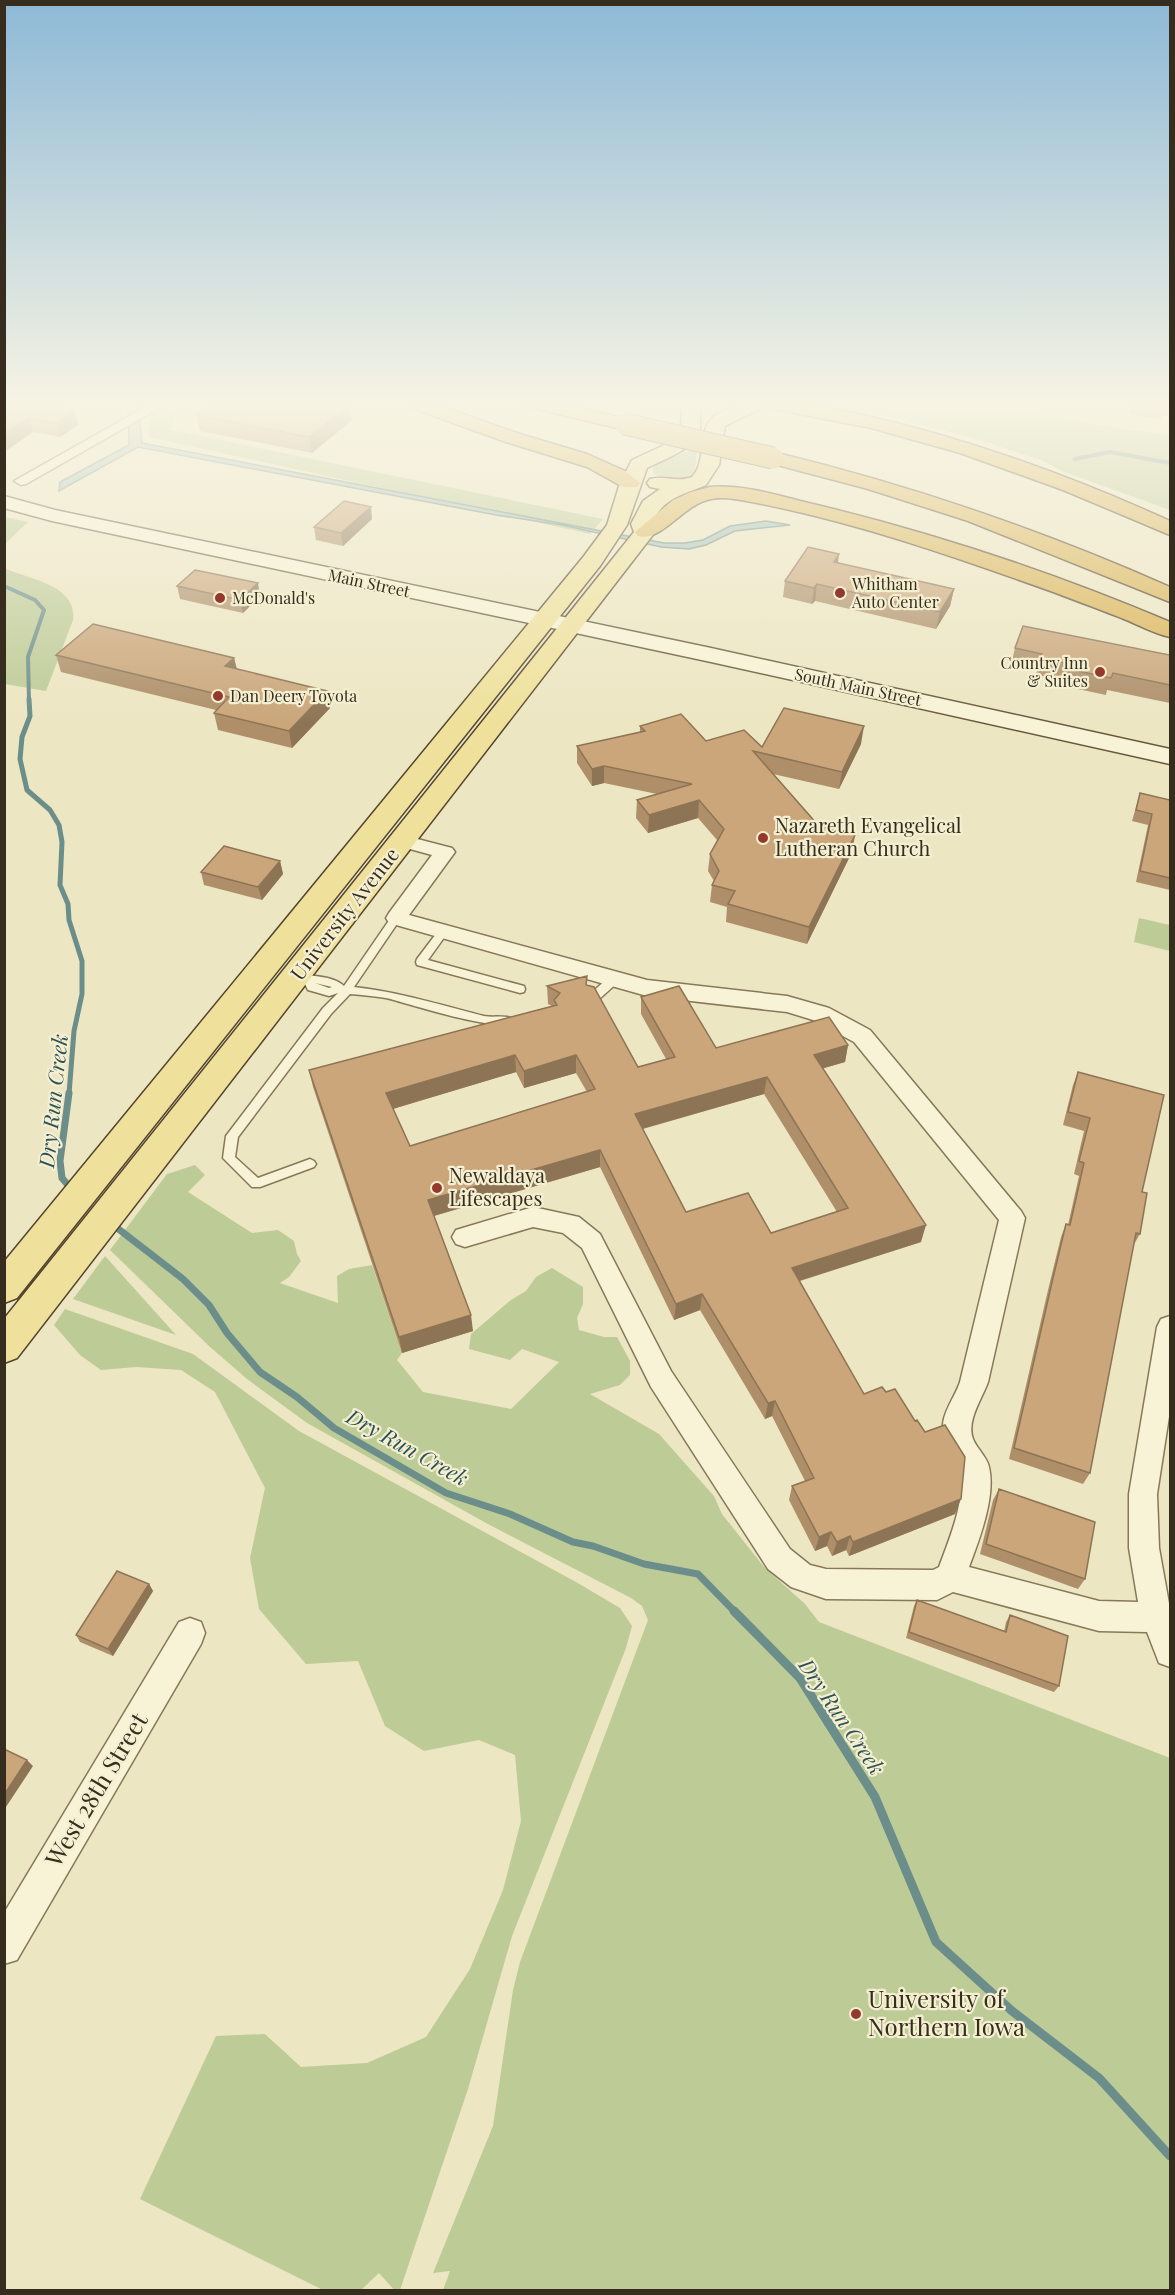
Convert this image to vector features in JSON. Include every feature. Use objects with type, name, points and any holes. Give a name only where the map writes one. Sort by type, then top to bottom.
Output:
[{"type":"highway","points":[[639,539],[655,529],[673,509]]},
{"type":"highway","points":[[811,509],[928,541],[1076,593],[1170,630]]},
{"type":"highway","points":[[957,509],[1091,559],[1170,595]]},
{"type":"highway","points":[[998,509],[1097,547],[1170,580]]},
{"type":"highway","points":[[1124,509],[1170,529]]},
{"type":"main road","name":"Main Street","points":[[38,509],[52,515],[559,623]]},
{"type":"main road","name":"University Avenue","points":[[9,1334],[77,1255],[139,1175],[302,978],[559,623],[612,533],[621,509]]},
{"type":"main road","name":"University Avenue","points":[[4,1288],[111,1156],[559,623],[639,539],[641,524],[648,509]]},
{"type":"main road","name":"South Main Street","points":[[559,623],[1170,757]]},
{"type":"street","points":[[402,841],[445,852],[396,918],[647,988],[787,1004],[821,1014],[862,1036],[1012,1218],[974,1382],[967,1402],[958,1412],[958,1439],[975,1468],[974,1500],[971,1521],[950,1577],[937,1585],[849,1586],[826,1584],[802,1577],[779,1559],[662,1378],[591,1241],[570,1224],[533,1217],[465,1237]]},
{"type":"street","points":[[1170,1327],[1143,1494],[1144,1548],[1157,1617],[1170,1652]]},
{"type":"street","points":[[950,1577],[1100,1616],[1157,1617]]},
{"type":"street","name":"West 28th Street","points":[[4,1947],[190,1633]]},
{"type":"lane","points":[[310,1164],[256,1185],[229,1158],[232,1136],[396,918]]},
{"type":"lane","points":[[443,932],[421,962],[520,989]]},
{"type":"lane","points":[[302,978],[312,987],[329,992],[342,990],[385,994],[489,1021],[524,1022]]},
{"type":"lane","points":[[592,999],[613,980]]},
{"type":"green space","points":[[477,509],[555,509],[603,519],[590,534]]},
{"type":"green space","points":[[4,517],[28,522],[5,544]]},
{"type":"green space","points":[[4,568],[38,580],[60,591],[68,599],[72,608],[73,620],[46,691],[5,684]]},
{"type":"green space","points":[[1139,918],[1170,925],[1170,951],[1134,942]]},
{"type":"green space","name":"University of Northern Iowa","points":[[195,1165],[205,1175],[188,1192],[252,1233],[278,1230],[294,1241],[301,1261],[289,1277],[280,1283],[338,1303],[337,1276],[349,1269],[372,1265],[402,1353],[397,1360],[423,1392],[511,1409],[559,1362],[522,1349],[510,1360],[469,1349],[471,1334],[511,1300],[526,1291],[536,1277],[552,1268],[583,1287],[583,1304],[577,1318],[579,1330],[604,1337],[617,1337],[630,1361],[630,1375],[620,1385],[590,1394],[659,1434],[714,1496],[722,1514],[764,1567],[805,1604],[819,1622],[1170,1758],[1170,2290],[443,2290],[450,2271],[433,2273],[493,2126],[513,1990],[520,1962],[648,1620],[642,1606],[631,1598],[486,1523],[307,1423],[247,1379],[209,1346],[110,1250],[167,1174]]},
{"type":"green space","points":[[105,1256],[176,1335],[73,1299]]},
{"type":"green space","points":[[65,1309],[193,1354],[299,1431],[576,1582],[620,1608],[632,1626],[626,1648],[512,1936],[468,2089],[400,2290],[394,2290],[379,2273],[361,2290],[323,2290],[140,2199],[216,2036],[265,2034],[301,2067],[367,2063],[426,2037],[470,1969],[503,1890],[521,1821],[515,1755],[479,1740],[424,1751],[385,1726],[358,1661],[306,1664],[259,1609],[250,1558],[265,1488],[215,1392],[181,1370],[136,1367],[101,1370],[80,1355],[54,1325]]},
{"type":"water","points":[[465,509],[487,509],[664,543],[703,540],[730,526],[766,521],[790,525],[735,531],[706,545],[689,549],[661,547],[562,525]]},
{"type":"building","points":[[335,509],[369,509],[341,533],[314,527]]},
{"type":"building","points":[[808,547],[839,554],[834,562],[954,589],[940,612],[817,584],[814,588],[785,581]]},
{"type":"building","points":[[195,570],[258,583],[240,600],[177,586]]},
{"type":"building","points":[[93,624],[234,658],[225,666],[327,691],[289,731],[214,713],[229,697],[56,655]]},
{"type":"building","points":[[1023,626],[1170,655],[1170,685],[1113,673],[1111,678],[1078,671],[1080,666],[1040,658],[1042,654],[1015,648]]},
{"type":"building","name":"Nazareth Evangelical Lutheran Church","points":[[784,708],[864,726],[842,772],[753,751],[818,825],[855,835],[809,927],[728,904],[735,891],[712,885],[719,871],[710,854],[724,829],[699,800],[649,815],[637,800],[692,784],[604,766],[592,769],[577,746],[645,731],[640,726],[681,714],[706,741],[744,730],[762,747]]},
{"type":"building","points":[[1140,793],[1170,800],[1170,878],[1140,871],[1152,814],[1136,810]]},
{"type":"building","points":[[224,846],[280,861],[258,887],[201,872]]},
{"type":"building","name":"Newaldaya Lifescapes","points":[[587,976],[586,985],[594,987],[638,1067],[675,1057],[641,997],[679,986],[716,1048],[829,1017],[848,1045],[814,1055],[926,1225],[792,1268],[864,1394],[882,1387],[886,1392],[895,1389],[915,1421],[917,1420],[925,1432],[945,1425],[965,1457],[961,1499],[853,1542],[850,1536],[837,1542],[831,1532],[819,1537],[792,1486],[814,1478],[775,1401],[768,1403],[702,1294],[676,1304],[600,1150],[428,1200],[471,1315],[399,1337],[309,1070],[557,1005],[554,1000],[560,993],[547,986]],"holes":[[[515,1055],[524,1071],[576,1055],[595,1089],[410,1146],[386,1093]],[[767,1077],[848,1208],[771,1233],[748,1193],[686,1212],[635,1114]]]},
{"type":"building","points":[[1078,1072],[1164,1095],[1142,1192],[1147,1193],[1140,1234],[1136,1233],[1090,1473],[1014,1448],[1066,1224],[1070,1225],[1084,1163],[1079,1161],[1090,1118],[1068,1112]]},
{"type":"building","points":[[999,1489],[1095,1522],[1085,1579],[986,1544]]},
{"type":"building","points":[[117,1571],[149,1584],[108,1649],[76,1635]]},
{"type":"building","points":[[917,1600],[1006,1632],[1010,1615],[1068,1636],[1059,1686],[909,1632]]},
{"type":"building","points":[[4,1749],[27,1760],[4,1795]]},
{"type":"waterway","name":"Dry Run Creek","points":[[4,586],[35,600],[44,610],[28,657],[29,701]]},
{"type":"waterway","name":"Dry Run Creek","points":[[29,699],[30,716],[22,737],[20,759],[27,790],[50,810],[59,825],[62,842],[60,885],[68,904],[69,920],[82,961],[82,994],[74,1031],[69,1094]]},
{"type":"waterway","name":"Dry Run Creek","points":[[69,1093],[60,1161],[62,1178],[73,1191]]},
{"type":"waterway","name":"Dry Run Creek","points":[[112,1224],[183,1279],[209,1305],[227,1333],[260,1372],[297,1397],[334,1428],[446,1493],[510,1514],[573,1542],[593,1546],[644,1564],[698,1574],[736,1613]]},
{"type":"waterway","name":"Dry Run Creek","points":[[734,1611],[800,1678],[875,1797],[936,1942],[1012,2011],[1099,2078],[1170,2156]]},
{"type":"place","name":"Whitham Auto Center","points":[[840,593]]},
{"type":"place","name":"McDonald's","points":[[220,598]]},
{"type":"place","name":"Country Inn & Suites","points":[[1100,672]]},
{"type":"place","name":"Dan Deery Toyota","points":[[218,696]]},
{"type":"place","name":"Nazareth Evangelical Lutheran Church","points":[[763,838]]},
{"type":"place","name":"Newaldaya Lifescapes","points":[[437,1188]]},
{"type":"place","name":"University of Northern Iowa","points":[[856,2014]]}]
